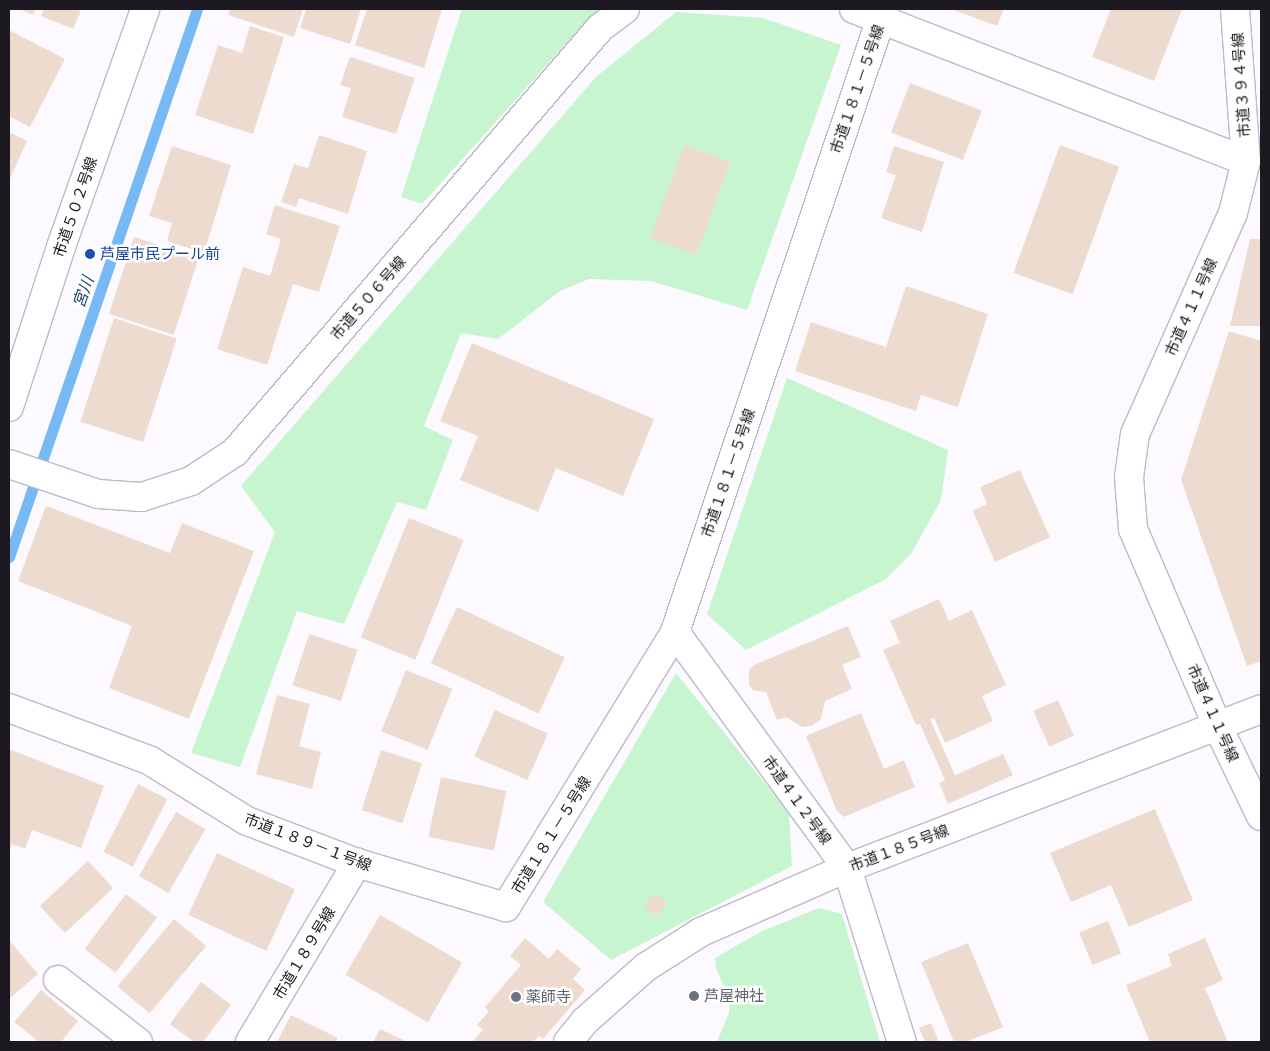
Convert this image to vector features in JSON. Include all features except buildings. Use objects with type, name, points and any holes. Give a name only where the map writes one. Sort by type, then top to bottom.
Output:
[{"type":"street","name":"市道５０２号線","points":[[9,407],[62,244],[145,9]]},
{"type":"street","name":"市道５０６号線","points":[[11,464],[98,494],[142,497],[191,481],[235,452],[600,28],[625,9]]},
{"type":"street","points":[[854,9],[882,14],[1246,161]]},
{"type":"street","name":"市道３９４号線","points":[[1235,9],[1246,161]]},
{"type":"street","name":"市道１８１－５号線","points":[[506,907],[675,632],[882,14]]},
{"type":"street","name":"市道４１１号線","points":[[1246,161],[1233,213],[1135,434],[1129,477],[1133,529],[1217,725],[1261,816]]},
{"type":"street","name":"市道４１２号線","points":[[675,632],[847,868],[902,1042]]},
{"type":"street","name":"市道１８９－１号線","points":[[9,708],[150,760],[247,820],[358,863],[506,907]]},
{"type":"street","name":"市道１８５号線","points":[[568,1042],[584,1022],[646,967],[695,936],[847,868],[1261,709]]},
{"type":"street","name":"市道１８９号線","points":[[250,1042],[358,863]]},
{"type":"street","points":[[58,980],[138,1042]]},
{"type":"green space","points":[[462,9],[601,9],[589,18],[422,204],[401,197]]},
{"type":"green space","points":[[676,12],[763,18],[841,45],[747,310],[651,281],[589,279],[560,291],[498,339],[461,333],[424,426],[453,440],[426,510],[397,502],[344,624],[297,611],[240,767],[191,753],[275,532],[241,486],[596,77]]},
{"type":"green space","points":[[787,378],[948,450],[941,500],[911,554],[886,579],[746,650],[707,614]]},
{"type":"green space","points":[[676,673],[789,813],[792,866],[611,960],[543,902]]},
{"type":"green space","points":[[819,908],[842,914],[880,1042],[717,1042],[729,1013],[730,1000],[716,968],[715,958],[762,931]]},
{"type":"waterway","name":"宮川","points":[[9,557],[197,9]]},
{"type":"place","name":"芦屋市民プール前","points":[[90,254]]},
{"type":"place","name":"芦屋神社","points":[[694,996]]},
{"type":"place","name":"薬師寺","points":[[516,997]]}]
